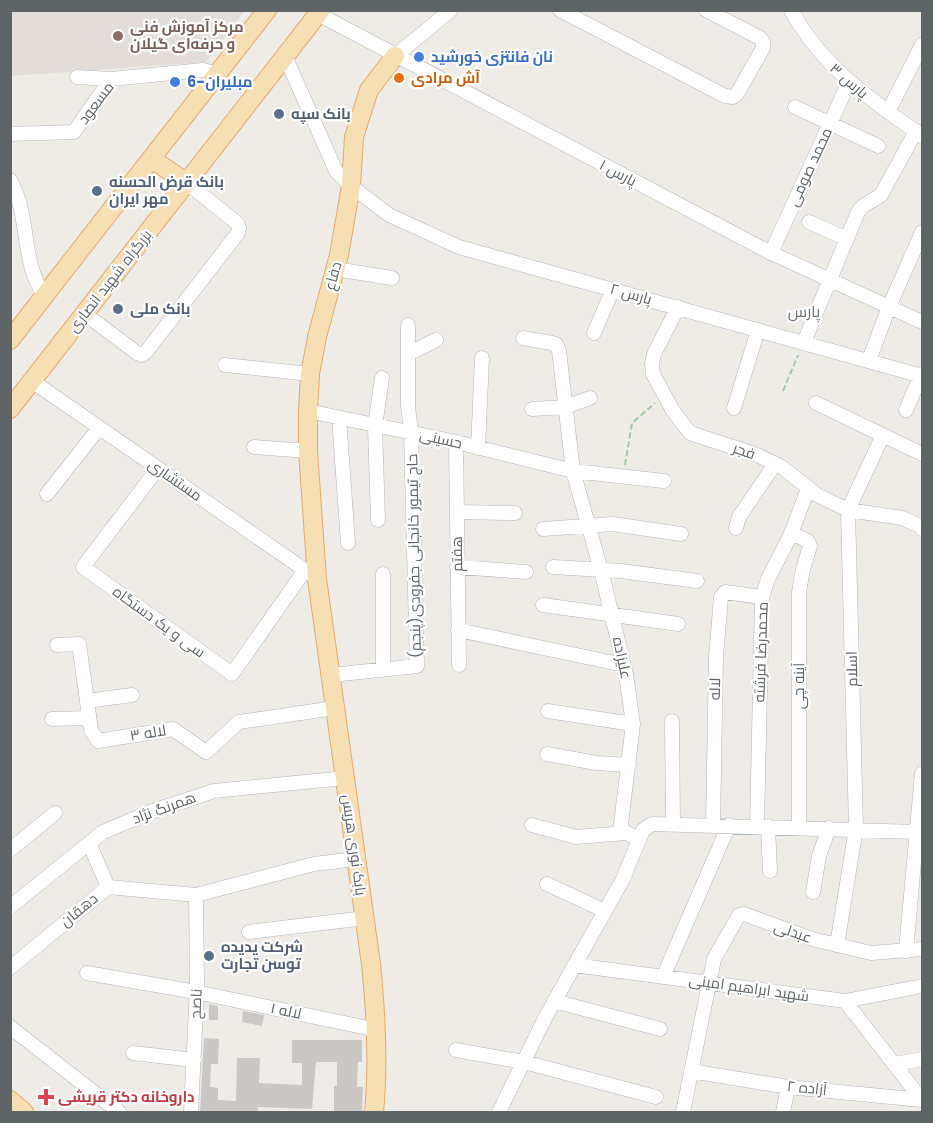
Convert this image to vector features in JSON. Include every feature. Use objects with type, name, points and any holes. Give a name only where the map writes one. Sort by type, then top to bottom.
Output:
[{"type":"main road","points":[[10,340],[267,10]]},
{"type":"main road","name":"بزرگراه شهید انصاری","points":[[10,409],[319,12]]},
{"type":"main road","name":"دفاع","points":[[311,574],[308,451],[310,374],[335,269],[351,186],[354,136],[369,90],[395,56]]},
{"type":"main road","points":[[152,159],[187,183]]},
{"type":"main road","name":"بابک نوری هریس","points":[[311,574],[331,675],[365,918],[377,1029],[374,1113]]},
{"type":"main road","points":[[10,1100],[24,1113]]},
{"type":"street","name":"دفاع","points":[[395,56],[451,10]]},
{"type":"street","points":[[560,10],[725,96],[732,97],[737,94],[763,48],[764,42],[706,10]]},
{"type":"street","name":"پارس ۱","points":[[319,12],[395,56],[771,253],[922,322]]},
{"type":"street","name":"پارس ۳","points":[[796,13],[825,59],[868,98],[919,133]]},
{"type":"street","points":[[888,112],[922,45]]},
{"type":"street","name":"پارس ۲","points":[[285,56],[336,171],[351,186],[389,215],[459,247],[922,375]]},
{"type":"street","name":"مسعود","points":[[10,134],[74,132],[111,79],[203,70],[218,74]]},
{"type":"street","points":[[77,77],[111,79]]},
{"type":"street","name":"محمد صومی","points":[[771,253],[849,82]]},
{"type":"street","points":[[795,107],[878,146]]},
{"type":"street","points":[[804,342],[845,238],[860,208],[881,195],[919,133]]},
{"type":"street","points":[[10,180],[22,210],[31,269],[45,296]]},
{"type":"street","points":[[85,314],[137,353],[142,355],[146,352],[238,233],[237,223],[187,183]]},
{"type":"street","points":[[809,222],[845,238]]},
{"type":"street","points":[[869,360],[889,307],[917,259],[922,232]]},
{"type":"street","points":[[335,269],[392,278]]},
{"type":"street","points":[[594,333],[613,290]]},
{"type":"street","name":"فجر","points":[[678,308],[654,354],[652,364],[653,374],[664,395],[690,433],[757,455],[775,464],[817,495],[848,510],[902,518],[922,529]]},
{"type":"street","points":[[408,325],[411,432]]},
{"type":"street","points":[[735,408],[758,330]]},
{"type":"street","name":"علیزاده","points":[[523,338],[556,344],[559,351],[572,466],[624,665],[633,724],[621,824],[622,830],[626,833]]},
{"type":"street","points":[[408,354],[436,340]]},
{"type":"street","points":[[478,448],[482,358]]},
{"type":"street","points":[[225,366],[310,374]]},
{"type":"street","points":[[906,410],[922,375]]},
{"type":"street","points":[[378,520],[375,426],[382,378]]},
{"type":"street","name":"مستشاری","points":[[32,381],[311,574]]},
{"type":"street","points":[[532,409],[565,407],[590,399]]},
{"type":"street","points":[[816,403],[922,454]]},
{"type":"street","name":"حسینی","points":[[308,411],[572,466]]},
{"type":"street","points":[[339,418],[348,543]]},
{"type":"street","points":[[46,494],[99,428]]},
{"type":"street","name":"حاج تیمور خانجانی جفرودی(پنجم)","points":[[331,675],[417,666],[411,432]]},
{"type":"street","points":[[848,510],[883,435]]},
{"type":"street","name":"هفتم","points":[[456,442],[459,665]]},
{"type":"street","points":[[254,447],[308,451]]},
{"type":"street","points":[[736,528],[739,517],[775,464]]},
{"type":"street","points":[[572,466],[664,481]]},
{"type":"street","name":"سی و یک دستگاه","points":[[158,468],[83,567],[232,674],[311,574]]},
{"type":"street","name":"محمدرضا فرشته","points":[[770,871],[763,826],[762,597],[808,489]]},
{"type":"street","name":"اسلام","points":[[837,945],[856,828],[848,510]]},
{"type":"street","points":[[457,512],[515,513]]},
{"type":"street","points":[[543,529],[613,524],[681,534]]},
{"type":"street","name":"آینه چی","points":[[791,533],[808,541],[810,546],[799,592],[799,827]]},
{"type":"street","points":[[457,567],[526,572]]},
{"type":"street","points":[[553,567],[697,581]]},
{"type":"street","points":[[383,574],[383,669]]},
{"type":"street","name":"لاله","points":[[713,825],[716,657],[721,597],[725,592],[762,597]]},
{"type":"street","points":[[543,605],[678,624]]},
{"type":"street","points":[[458,630],[624,665]]},
{"type":"street","name":"لاله ۳","points":[[57,645],[79,644],[91,730],[98,741],[173,729],[206,752],[239,722],[335,708]]},
{"type":"street","points":[[87,701],[132,695]]},
{"type":"street","points":[[548,711],[633,724]]},
{"type":"street","points":[[52,719],[89,718]]},
{"type":"street","points":[[672,721],[673,824]]},
{"type":"street","points":[[547,754],[596,763],[629,765]]},
{"type":"street","points":[[906,951],[920,831],[922,773]]},
{"type":"street","name":"همرنگ نژاد","points":[[10,907],[103,831],[150,812],[214,790],[345,778]]},
{"type":"street","points":[[10,850],[56,813]]},
{"type":"street","points":[[499,1113],[554,1001],[622,879],[641,835],[652,824],[920,831]]},
{"type":"street","points":[[532,825],[576,837],[626,833],[641,835]]},
{"type":"street","points":[[663,977],[729,825]]},
{"type":"street","points":[[813,892],[819,856],[829,828]]},
{"type":"street","points":[[89,843],[108,887]]},
{"type":"street","name":"دهقان","points":[[10,968],[108,887],[196,895],[314,864],[356,859]]},
{"type":"street","points":[[547,884],[605,911]]},
{"type":"street","name":"ناصح","points":[[191,1113],[196,992],[196,895]]},
{"type":"street","name":"عبدلی","points":[[708,983],[714,959],[739,915],[744,914],[812,939],[871,953],[922,949]]},
{"type":"street","points":[[249,932],[365,918]]},
{"type":"street","name":"شهید ابراهیم امینی","points":[[574,965],[845,1001],[922,986]]},
{"type":"street","name":"لاله ۱","points":[[87,973],[196,992],[377,1029]]},
{"type":"street","points":[[683,1113],[708,983]]},
{"type":"street","points":[[554,1001],[660,1029]]},
{"type":"street","points":[[845,1001],[922,1100]]},
{"type":"street","points":[[10,1027],[119,1113]]},
{"type":"street","points":[[456,1050],[524,1062],[656,1097]]},
{"type":"street","points":[[133,1053],[194,1060]]},
{"type":"street","points":[[895,1064],[922,1059]]},
{"type":"street","name":"آزاده ۲","points":[[692,1071],[788,1087],[922,1100]]},
{"type":"street","points":[[783,1113],[788,1087]]},
{"type":"path","points":[[783,391],[804,342]]},
{"type":"path","points":[[623,476],[632,423],[664,395]]},
{"type":"shaded area","name":"مرکز آموزش فنی و حرفه‌ای گیلان","points":[[11,11],[244,11],[206,62],[11,76]]},
{"type":"building","points":[[209,1004],[218,1006],[218,1020],[209,1020]]},
{"type":"building","points":[[243,1011],[264,1015],[262,1026],[242,1022]]},
{"type":"building","points":[[204,1038],[219,1039],[218,1064],[211,1064],[210,1087],[218,1088],[218,1100],[236,1101],[237,1058],[260,1058],[259,1083],[302,1085],[302,1063],[292,1063],[292,1040],[362,1040],[362,1062],[358,1062],[357,1087],[363,1087],[362,1113],[334,1113],[337,1062],[316,1062],[312,1109],[258,1107],[258,1113],[200,1113]]},
{"type":"place","name":"مرکز آموزش فنی و حرفه‌ای گیلان","points":[[118,36]]},
{"type":"place","name":"نان فانتزی خورشید","points":[[419,57]]},
{"type":"place","name":"آش مرادی","points":[[399,78]]},
{"type":"place","name":"مبلیران-6","points":[[175,82]]},
{"type":"place","name":"بانک سپه","points":[[279,114]]},
{"type":"place","name":"بانک قرض الحسنه مهر ایران","points":[[97,191]]},
{"type":"place","name":"بانک ملی","points":[[118,309]]},
{"type":"place","name":"شرکت پدیده توسن تجارت","points":[[209,956]]},
{"type":"place","name":"داروخانه دکتر قریشی","points":[[46,1097]]},
{"type":"district","name":"پارس","points":[[804,311]]}]
